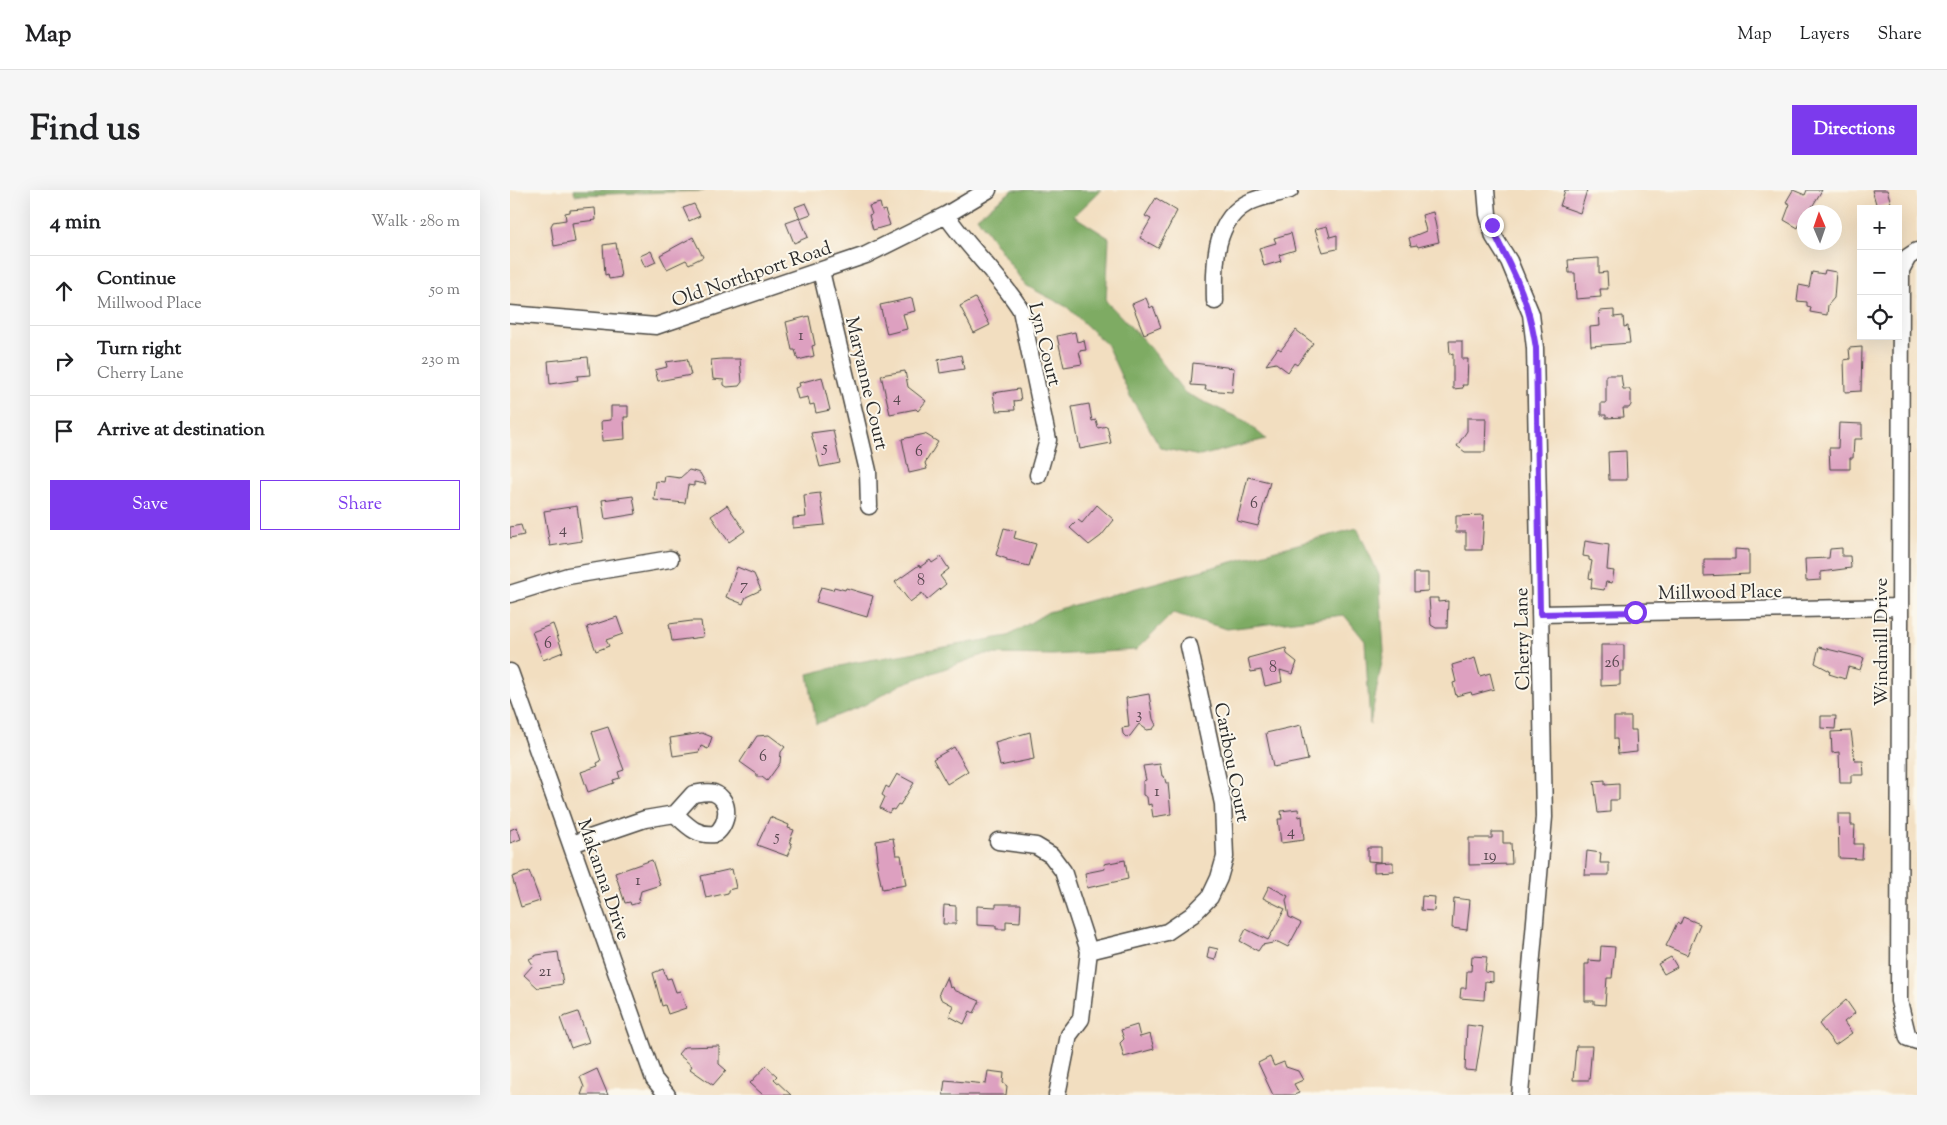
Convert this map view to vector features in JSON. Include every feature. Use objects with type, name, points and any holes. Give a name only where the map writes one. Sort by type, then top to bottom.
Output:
[{"type":"street","name":"Old Northport Road","points":[[510,314],[656,326],[866,255],[946,215],[988,190]]},
{"type":"street","points":[[1215,301],[1214,268],[1218,245],[1226,224],[1235,212],[1251,202],[1290,190]]},
{"type":"street","name":"Cherry Lane","points":[[1486,190],[1488,214],[1494,237],[1509,261],[1527,305],[1536,348],[1544,817],[1520,1095]]},
{"type":"street","name":"Lyn Court","points":[[946,215],[964,242],[1010,293],[1021,310],[1048,440],[1038,475]]},
{"type":"street","name":"Windmill Drive","points":[[1912,1039],[1898,1002],[1901,270],[1908,257],[1917,251]]},
{"type":"street","name":"Maryanne Court","points":[[821,271],[868,470],[868,506]]},
{"type":"street","points":[[510,594],[568,576],[670,559]]},
{"type":"street","name":"Millwood Place","points":[[1540,614],[1900,607]]},
{"type":"street","name":"Caribou Court","points":[[1090,951],[1167,932],[1192,915],[1210,897],[1220,878],[1226,843],[1223,804],[1190,646]]},
{"type":"street","name":"Makanna Drive","points":[[510,672],[654,1079],[667,1095]]},
{"type":"street","points":[[572,844],[645,819],[675,814]]},
{"type":"street","points":[[998,841],[1036,846],[1051,855],[1063,871],[1090,951],[1081,1019],[1069,1035],[1057,1095]]},
{"type":"green space","points":[[574,190],[703,190],[704,191],[575,195]]},
{"type":"green space","points":[[1013,190],[1101,190],[1074,216],[1109,238],[1106,301],[1150,347],[1185,393],[1245,421],[1266,439],[1200,456],[1161,448],[1130,396],[1107,345],[1067,307],[1025,285],[977,217]]},
{"type":"green space","points":[[1357,528],[1379,575],[1384,651],[1370,724],[1365,641],[1344,615],[1227,629],[1173,613],[1136,650],[1053,655],[985,654],[902,684],[864,705],[816,724],[808,674],[853,663],[1008,636],[1048,612]]},
{"type":"building","points":[[1565,190],[1587,190],[1580,213],[1560,206]]},
{"type":"building","points":[[1793,190],[1805,195],[1807,190],[1822,190],[1813,205],[1797,205],[1797,227],[1784,220],[1790,204],[1786,202]]},
{"type":"building","points":[[1872,190],[1887,190],[1891,203],[1876,205]]},
{"type":"building","points":[[1156,198],[1177,211],[1158,248],[1140,238],[1151,219],[1145,216]]},
{"type":"building","points":[[806,203],[811,214],[800,218],[795,207]]},
{"type":"building","points":[[880,203],[882,211],[885,210],[890,225],[873,230],[869,215],[872,214],[869,206]]},
{"type":"building","points":[[694,204],[700,216],[689,221],[683,208]]},
{"type":"building","points":[[595,208],[596,220],[572,223],[575,242],[554,246],[551,226],[553,222],[566,220],[565,213],[570,212],[570,210]]},
{"type":"building","points":[[1433,212],[1439,242],[1418,247],[1417,245],[1411,246],[1409,238],[1426,231],[1422,215]]},
{"type":"building","points":[[800,218],[808,237],[794,243],[786,223]]},
{"type":"building","points":[[1327,226],[1330,237],[1337,235],[1337,249],[1323,252],[1315,229]]},
{"type":"building","points":[[1291,233],[1295,250],[1279,255],[1281,261],[1264,266],[1259,248],[1276,243],[1274,238]]},
{"type":"building","points":[[693,237],[703,257],[689,264],[686,260],[667,269],[660,255]]},
{"type":"building","points":[[616,243],[621,277],[609,279],[608,274],[605,275],[603,245]]},
{"type":"building","points":[[651,251],[656,262],[645,267],[640,256]]},
{"type":"building","points":[[1599,258],[1599,273],[1607,272],[1608,289],[1600,289],[1601,297],[1576,299],[1575,273],[1569,273],[1568,260]]},
{"type":"building","points":[[1825,270],[1836,272],[1834,298],[1828,305],[1827,315],[1810,312],[1811,307],[1807,306],[1807,302],[1797,301],[1799,285],[1809,287],[1812,272],[1824,274]]},
{"type":"building","points":[[912,298],[915,311],[903,314],[907,329],[887,334],[880,305]]},
{"type":"building","points":[[975,298],[990,325],[974,333],[960,306]]},
{"type":"building","points":[[1146,298],[1150,308],[1153,306],[1161,327],[1144,334],[1132,304]]},
{"type":"building","points":[[1614,310],[1614,317],[1623,316],[1624,327],[1628,326],[1630,343],[1591,346],[1590,327],[1600,326],[1599,311]]},
{"type":"building","points":[[809,316],[815,345],[812,346],[814,356],[798,360],[795,350],[792,350],[786,322]]},
{"type":"building","points":[[1296,330],[1313,343],[1297,365],[1294,363],[1288,372],[1276,363],[1266,365],[1278,348],[1281,350]]},
{"type":"building","points":[[1075,332],[1077,342],[1084,340],[1086,350],[1079,351],[1082,364],[1064,367],[1057,336]]},
{"type":"building","points":[[1449,341],[1462,341],[1462,359],[1468,359],[1467,385],[1462,385],[1463,388],[1453,389],[1453,353],[1450,354]]},
{"type":"building","points":[[1862,347],[1861,391],[1845,392],[1844,360],[1850,359],[1849,348]]},
{"type":"building","points":[[961,355],[964,369],[940,373],[938,360]]},
{"type":"building","points":[[588,357],[590,375],[577,376],[578,380],[550,384],[548,361]]},
{"type":"building","points":[[687,359],[691,375],[658,381],[655,370],[667,367],[666,362]]},
{"type":"building","points":[[740,359],[742,382],[739,386],[727,387],[724,385],[724,380],[713,379],[711,360]]},
{"type":"building","points":[[1193,363],[1234,368],[1232,392],[1205,390],[1206,386],[1191,385]]},
{"type":"building","points":[[905,371],[908,387],[926,401],[918,411],[916,409],[890,414],[881,375]]},
{"type":"building","points":[[1606,375],[1621,375],[1623,389],[1629,389],[1631,392],[1631,405],[1629,408],[1623,408],[1624,417],[1606,418],[1606,415],[1601,415],[1601,403],[1606,403]]},
{"type":"building","points":[[822,377],[830,410],[816,413],[814,404],[810,405],[808,397],[798,399],[795,388],[800,386],[799,383]]},
{"type":"building","points":[[1019,389],[1021,400],[1014,401],[1015,410],[996,411],[993,393]]},
{"type":"building","points":[[1089,404],[1092,421],[1096,420],[1098,428],[1107,426],[1111,443],[1080,449],[1072,407]]},
{"type":"building","points":[[611,406],[628,406],[628,417],[624,417],[625,439],[602,441],[601,421],[611,420]]},
{"type":"building","points":[[1467,418],[1486,418],[1485,452],[1465,452],[1457,446],[1467,431]]},
{"type":"building","points":[[1839,423],[1862,424],[1862,439],[1854,439],[1853,458],[1850,458],[1850,469],[1830,469],[1829,448],[1838,448]]},
{"type":"building","points":[[833,430],[840,463],[820,467],[811,433]]},
{"type":"building","points":[[925,434],[938,442],[925,463],[927,469],[909,473],[902,439]]},
{"type":"building","points":[[1626,451],[1627,480],[1609,480],[1608,452]]},
{"type":"building","points":[[689,470],[700,473],[706,484],[694,482],[694,486],[688,485],[685,503],[654,500],[656,481],[664,482],[665,476],[680,478]]},
{"type":"building","points":[[1248,477],[1270,482],[1258,526],[1237,521]]},
{"type":"building","points":[[820,493],[825,525],[793,528],[793,518],[806,517],[804,495]]},
{"type":"building","points":[[633,496],[636,514],[605,519],[602,500]]},
{"type":"building","points":[[727,505],[745,531],[729,542],[711,516]]},
{"type":"building","points":[[1097,505],[1114,520],[1101,536],[1089,545],[1070,528],[1078,520],[1082,523]]},
{"type":"building","points":[[577,506],[582,541],[550,546],[544,511]]},
{"type":"building","points":[[1484,515],[1482,550],[1466,550],[1466,532],[1456,532],[1456,516]]},
{"type":"building","points":[[521,525],[524,535],[510,538],[510,527]]},
{"type":"building","points":[[1004,528],[1016,531],[1014,538],[1036,544],[1029,566],[1007,561],[1007,559],[996,555]]},
{"type":"building","points":[[1585,541],[1609,545],[1607,570],[1614,571],[1612,583],[1606,582],[1604,590],[1591,588],[1592,579],[1589,578],[1592,561],[1589,560],[1589,557],[1583,556]]},
{"type":"building","points":[[1842,548],[1842,556],[1850,556],[1851,568],[1821,572],[1821,580],[1806,581],[1805,559],[1829,558],[1830,549]]},
{"type":"building","points":[[1735,549],[1749,550],[1749,574],[1704,576],[1704,559],[1735,559]]},
{"type":"building","points":[[941,557],[949,569],[940,576],[946,584],[927,600],[922,593],[910,602],[895,582],[919,565],[920,567],[930,560],[932,563]]},
{"type":"building","points":[[737,567],[754,574],[761,590],[746,597],[743,604],[726,597]]},
{"type":"building","points":[[1414,573],[1428,573],[1428,591],[1414,592]]},
{"type":"building","points":[[821,587],[833,590],[834,587],[845,590],[846,588],[873,596],[867,617],[816,602]]},
{"type":"building","points":[[1429,598],[1438,598],[1438,602],[1448,601],[1447,628],[1436,628],[1431,625]]},
{"type":"building","points":[[617,617],[623,634],[606,640],[609,646],[596,651],[587,627]]},
{"type":"building","points":[[701,621],[703,637],[672,641],[669,624]]},
{"type":"building","points":[[553,624],[563,652],[543,660],[532,632]]},
{"type":"building","points":[[1601,645],[1624,645],[1624,671],[1620,671],[1620,685],[1601,686]]},
{"type":"building","points":[[1819,647],[1864,658],[1860,670],[1848,667],[1845,679],[1829,674],[1830,671],[1815,663]]},
{"type":"building","points":[[1286,648],[1287,654],[1297,662],[1293,674],[1280,670],[1282,682],[1265,686],[1261,670],[1251,672],[1248,658]]},
{"type":"building","points":[[1475,658],[1480,676],[1490,673],[1494,689],[1472,695],[1471,692],[1456,696],[1453,683],[1456,682],[1452,665]]},
{"type":"building","points":[[1149,694],[1153,719],[1156,725],[1153,729],[1147,730],[1139,724],[1130,736],[1126,737],[1123,734],[1122,728],[1129,727],[1126,698]]},
{"type":"building","points":[[1821,716],[1836,716],[1835,729],[1821,728]]},
{"type":"building","points":[[1614,717],[1631,717],[1631,730],[1636,730],[1637,752],[1618,754],[1617,739],[1614,739]]},
{"type":"building","points":[[1301,725],[1308,760],[1273,767],[1266,733]]},
{"type":"building","points":[[608,727],[624,770],[618,772],[620,778],[613,780],[614,783],[588,792],[581,772],[598,766],[597,763],[601,761],[592,732]]},
{"type":"building","points":[[1851,731],[1855,761],[1863,761],[1864,775],[1851,775],[1851,783],[1840,783],[1839,752],[1832,753],[1831,732]]},
{"type":"building","points":[[1030,732],[1034,759],[1000,766],[995,742]]},
{"type":"building","points":[[702,733],[712,737],[708,749],[701,746],[699,752],[673,756],[670,738]]},
{"type":"building","points":[[769,735],[785,747],[781,752],[780,763],[767,781],[762,777],[757,777],[757,774],[740,762],[757,736]]},
{"type":"building","points":[[954,747],[968,771],[947,784],[933,759]]},
{"type":"building","points":[[1160,764],[1162,776],[1164,776],[1166,783],[1168,783],[1171,814],[1153,817],[1151,804],[1148,805],[1147,797],[1143,795],[1143,781],[1146,780],[1143,766]]},
{"type":"building","points":[[897,774],[914,783],[900,805],[898,804],[889,813],[880,808],[885,797],[882,795],[886,786],[889,788]]},
{"type":"building","points":[[1605,780],[1605,785],[1619,784],[1619,800],[1610,800],[1610,812],[1598,813],[1594,781]]},
{"type":"building","points":[[1298,809],[1299,817],[1302,816],[1304,840],[1281,843],[1278,819],[1282,819],[1281,811]]},
{"type":"building","points":[[1838,814],[1851,814],[1851,825],[1855,825],[1854,844],[1863,844],[1862,859],[1839,858]]},
{"type":"building","points":[[770,817],[789,825],[788,828],[794,830],[790,840],[792,846],[787,856],[757,845]]},
{"type":"building","points":[[517,827],[521,839],[510,843],[510,830]]},
{"type":"building","points":[[1492,832],[1503,832],[1503,843],[1511,843],[1512,864],[1469,865],[1469,838],[1492,838]]},
{"type":"building","points":[[893,838],[896,855],[901,855],[906,885],[882,889],[876,859],[878,859],[876,841]]},
{"type":"building","points":[[1368,847],[1381,847],[1381,862],[1368,861]]},
{"type":"building","points":[[1587,851],[1601,853],[1600,863],[1609,863],[1609,875],[1585,875]]},
{"type":"building","points":[[652,860],[660,885],[641,891],[638,903],[631,905],[630,902],[625,903],[615,873]]},
{"type":"building","points":[[1125,860],[1128,879],[1087,888],[1085,873],[1105,869],[1104,864]]},
{"type":"building","points":[[1393,862],[1393,871],[1374,872],[1374,863]]},
{"type":"building","points":[[732,869],[736,888],[728,890],[728,893],[706,898],[701,876]]},
{"type":"building","points":[[529,871],[540,901],[521,907],[512,877]]},
{"type":"building","points":[[1269,886],[1288,896],[1286,900],[1289,917],[1301,923],[1288,947],[1278,942],[1262,945],[1258,951],[1240,941],[1246,929],[1268,940],[1285,909],[1263,898]]},
{"type":"building","points":[[1422,896],[1435,897],[1434,911],[1421,910]]},
{"type":"building","points":[[1454,898],[1470,900],[1467,930],[1452,928]]},
{"type":"building","points":[[996,904],[1021,904],[1020,922],[1006,921],[1006,929],[996,929],[996,926],[977,925],[977,906],[996,907]]},
{"type":"building","points":[[944,905],[956,906],[956,924],[943,924]]},
{"type":"building","points":[[1683,917],[1700,924],[1687,955],[1666,946],[1677,923],[1680,925]]},
{"type":"building","points":[[1601,946],[1615,947],[1612,978],[1607,978],[1605,1005],[1594,1004],[1594,1001],[1585,1001],[1585,964],[1589,964],[1589,960],[1600,961]]},
{"type":"building","points":[[1209,947],[1218,949],[1215,960],[1207,958]]},
{"type":"building","points":[[558,952],[563,984],[538,988],[524,975],[533,965],[529,959],[537,955]]},
{"type":"building","points":[[1472,956],[1487,957],[1485,972],[1493,973],[1493,982],[1485,981],[1484,1000],[1460,998],[1461,988],[1466,988],[1467,971],[1471,971]]},
{"type":"building","points":[[1671,957],[1677,967],[1664,974],[1658,964]]},
{"type":"building","points":[[663,969],[667,979],[671,978],[676,992],[680,991],[686,1008],[668,1014],[665,1005],[662,1006],[653,973]]},
{"type":"building","points":[[947,976],[950,988],[953,987],[954,990],[980,1001],[974,1013],[970,1011],[964,1024],[949,1016],[954,1006],[941,999],[939,993]]},
{"type":"building","points":[[1846,1000],[1855,1013],[1844,1022],[1852,1033],[1835,1045],[1819,1024]]},
{"type":"building","points":[[578,1012],[589,1042],[571,1048],[560,1018]]},
{"type":"building","points":[[1137,1025],[1140,1037],[1150,1034],[1154,1049],[1124,1057],[1120,1043],[1124,1039],[1121,1030]]},
{"type":"building","points":[[1467,1025],[1483,1027],[1476,1071],[1465,1070]]},
{"type":"building","points":[[719,1046],[719,1064],[726,1070],[713,1085],[690,1069],[692,1066],[678,1054],[684,1047]]},
{"type":"building","points":[[1576,1046],[1592,1046],[1589,1080],[1573,1080]]},
{"type":"building","points":[[1270,1057],[1274,1066],[1284,1062],[1286,1067],[1298,1071],[1303,1080],[1294,1084],[1299,1093],[1294,1095],[1273,1095],[1258,1063]]},
{"type":"building","points":[[766,1066],[777,1076],[774,1079],[791,1095],[763,1095],[750,1083]]},
{"type":"building","points":[[597,1069],[608,1095],[581,1095],[584,1087],[580,1077]]},
{"type":"building","points":[[988,1071],[1004,1073],[1003,1083],[1007,1086],[1006,1095],[943,1095],[945,1080],[986,1084]]},
{"type":"route","points":[[1492,225],[1494,237],[1509,261],[1531,314],[1536,348],[1535,384],[1540,614],[1635,612]]}]
